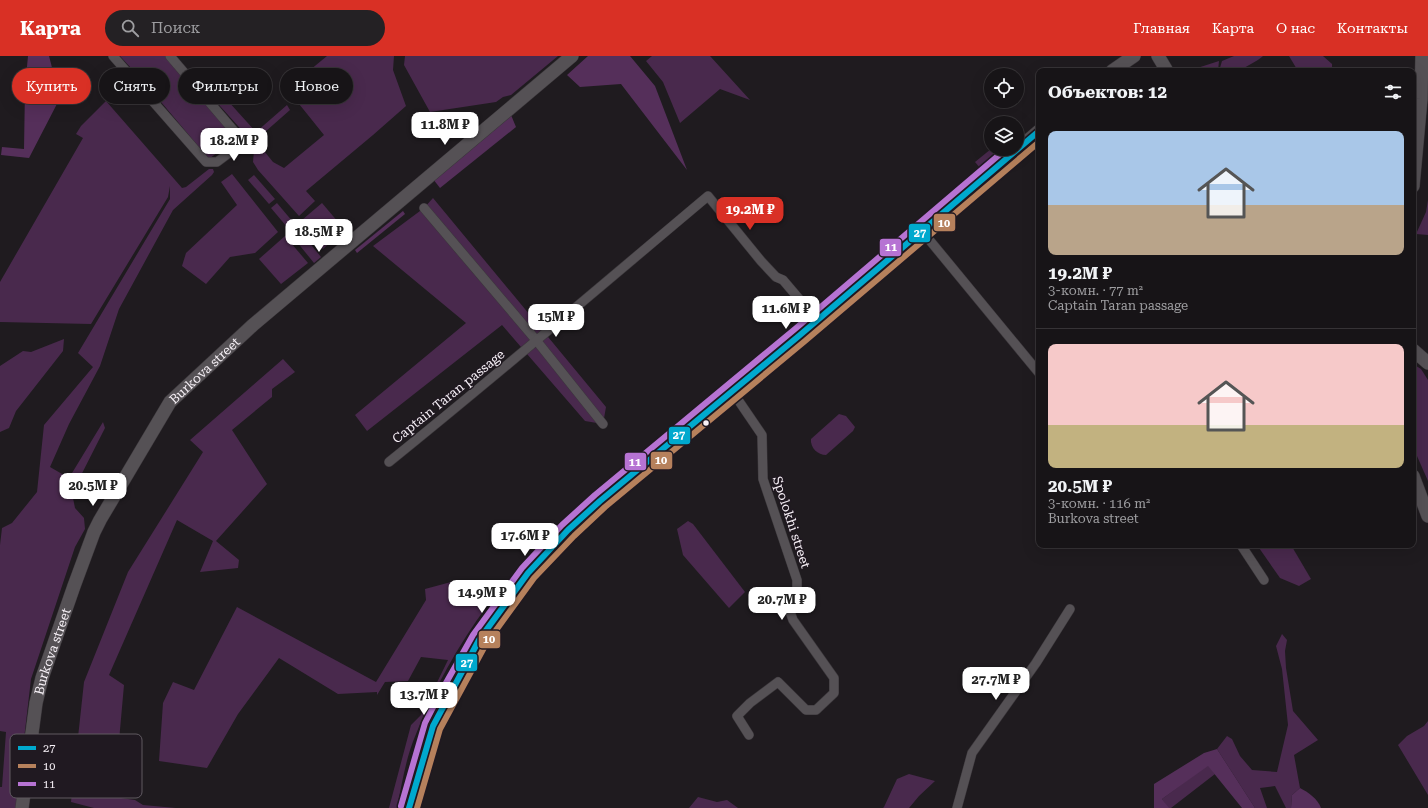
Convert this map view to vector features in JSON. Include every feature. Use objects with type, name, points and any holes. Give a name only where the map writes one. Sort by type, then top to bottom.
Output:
[{"type":"main road","name":"Burkova street","points":[[32,734],[36,703],[42,678],[94,532],[170,402],[253,325],[572,56]]},
{"type":"main road","points":[[1116,68],[1134,56]]},
{"type":"main road","points":[[1158,56],[1165,68]]},
{"type":"main road","points":[[1416,154],[1421,100],[1422,56]]},
{"type":"main road","points":[[409,808],[433,726],[449,694],[479,640],[528,573],[568,530],[594,506],[817,320],[1036,134]]},
{"type":"main road","points":[[1416,353],[1428,363]]},
{"type":"main road","points":[[1416,484],[1428,516]]},
{"type":"main road","name":"Burkova street","points":[[22,808],[23,798]]},
{"type":"street","points":[[114,56],[206,162],[217,162],[237,147],[240,138],[170,56]]},
{"type":"street","name":"Captain Taran passage","points":[[389,462],[451,412],[708,196],[761,261],[776,277],[782,280],[817,320]]},
{"type":"street","points":[[424,208],[536,340],[603,424]]},
{"type":"street","points":[[922,231],[1036,369]]},
{"type":"street","name":"Spolokhi street","points":[[732,391],[762,435],[763,479],[797,580],[797,592],[788,606],[793,620],[834,678],[834,693],[816,710],[806,710],[778,682],[762,693],[737,716],[749,735]]},
{"type":"street","points":[[1243,548],[1264,580]]},
{"type":"street","points":[[957,808],[972,753],[1036,663],[1070,609]]},
{"type":"shaded area","points":[[28,56],[49,56],[52,68],[27,68]]},
{"type":"shaded area","points":[[120,56],[165,56],[178,71],[178,104],[207,104],[236,138],[209,159],[163,104],[170,104],[170,68],[131,68]]},
{"type":"shaded area","points":[[327,56],[394,56],[393,70],[406,106],[306,191],[315,201],[299,216],[258,170],[253,162],[254,150],[260,146],[273,162],[284,168],[324,135],[299,104],[353,104],[353,68],[312,68]]},
{"type":"shaded area","points":[[405,56],[558,56],[511,95],[503,97],[496,102],[430,112],[404,65]]},
{"type":"shaded area","points":[[588,56],[630,56],[655,86],[687,170],[621,84],[580,87],[567,75]]},
{"type":"shaded area","points":[[652,56],[710,56],[750,100],[720,89],[680,123],[663,82],[646,61]]},
{"type":"shaded area","points":[[1234,56],[1263,56],[1244,68],[1220,68],[1222,61]]},
{"type":"shaded area","points":[[1289,56],[1323,56],[1332,64],[1332,68],[1296,68]]},
{"type":"shaded area","points":[[1219,61],[1218,68],[1197,68]]},
{"type":"shaded area","points":[[25,104],[57,104],[29,158],[1,155],[2,147],[24,149]]},
{"type":"shaded area","points":[[103,104],[109,104],[182,188],[186,187],[209,169],[213,169],[214,172],[173,210],[119,309],[100,366],[69,424],[50,467],[69,478],[103,422],[105,428],[72,493],[75,508],[84,518],[85,529],[75,547],[31,679],[25,734],[10,734],[10,798],[17,798],[16,808],[0,808],[0,787],[2,787],[6,732],[0,731],[0,545],[2,528],[12,523],[37,492],[44,425],[93,367],[78,353],[170,199],[170,186],[168,197],[91,324],[0,322],[0,282],[83,138],[76,134],[81,126]]},
{"type":"shaded area","points":[[218,104],[231,104],[256,132],[287,105],[290,110],[257,139],[252,139],[247,136]]},
{"type":"shaded area","points":[[511,115],[516,127],[440,188],[433,179]]},
{"type":"shaded area","points":[[984,155],[984,156],[995,156],[980,168],[975,162]]},
{"type":"shaded area","points":[[232,174],[278,232],[255,253],[230,257],[206,284],[182,266],[186,253],[237,205],[221,182]]},
{"type":"shaded area","points":[[254,175],[275,199],[269,204],[248,180]]},
{"type":"shaded area","points":[[433,198],[606,407],[603,424],[585,421],[502,325],[367,431],[355,415],[466,323],[373,246],[424,208]]},
{"type":"shaded area","points":[[1428,200],[1428,235],[1416,234],[1426,212]]},
{"type":"shaded area","points":[[277,203],[293,222],[287,227],[271,208]]},
{"type":"shaded area","points":[[322,203],[344,229],[323,249],[302,220]]},
{"type":"shaded area","points":[[403,211],[405,214],[357,253],[355,250]]},
{"type":"shaded area","points":[[295,225],[321,257],[314,263],[288,231]]},
{"type":"shaded area","points":[[285,236],[308,263],[281,284],[259,259]]},
{"type":"shaded area","points":[[64,339],[63,351],[16,411],[9,428],[0,432],[0,366],[23,351],[31,352]]},
{"type":"shaded area","points":[[283,359],[295,372],[272,389],[272,397],[232,430],[267,484],[216,541],[239,560],[238,568],[200,572],[213,541],[177,520],[109,675],[124,685],[120,734],[78,734],[84,682],[128,572],[203,452],[190,440]]},
{"type":"shaded area","points":[[1416,366],[1421,369],[1428,380],[1428,481],[1416,454]]},
{"type":"shaded area","points":[[839,414],[846,416],[855,427],[853,431],[826,455],[820,454],[813,448],[811,439]]},
{"type":"shaded area","points":[[688,521],[693,524],[745,592],[729,608],[683,555],[677,529]]},
{"type":"shaded area","points":[[1259,548],[1293,548],[1311,579],[1299,586],[1280,578]]},
{"type":"shaded area","points":[[451,582],[487,606],[466,636],[430,701],[410,752],[397,808],[389,808],[411,725],[421,715],[448,660],[421,657],[408,681],[385,682],[377,695],[377,692],[338,694],[279,658],[238,714],[207,768],[159,761],[163,703],[173,682],[194,690],[237,607],[376,682],[426,600],[425,589]]},
{"type":"shaded area","points":[[1282,634],[1287,640],[1285,651],[1286,668],[1293,711],[1318,740],[1294,755],[1300,788],[1292,795],[1291,808],[1286,808],[1275,786],[1260,788],[1267,808],[1255,808],[1217,749],[1227,736],[1232,739],[1240,756],[1252,770],[1277,772],[1288,725],[1282,669],[1276,646]]},
{"type":"shaded area","points":[[453,691],[459,696],[443,730],[417,798],[413,797]]},
{"type":"shaded area","points":[[1428,721],[1428,795],[1398,745],[1407,736],[1424,726]]},
{"type":"shaded area","points":[[1217,749],[1255,808],[1242,808],[1208,766],[1162,799],[1169,808],[1154,808],[1154,784],[1204,753]]},
{"type":"shaded area","points":[[1208,765],[1215,774],[1171,808],[1168,808],[1162,799]]},
{"type":"shaded area","points":[[909,774],[935,781],[909,808],[883,808],[897,779]]},
{"type":"shaded area","points":[[1300,788],[1312,796],[1321,808],[1291,808],[1292,795]]},
{"type":"shaded area","points":[[698,797],[717,802],[727,800],[738,808],[689,808]]},
{"type":"shaded area","points":[[71,798],[121,798],[135,800],[143,805],[176,808],[94,808],[71,802]]},
{"type":"transit line","name":"27","points":[[409,808],[433,726],[479,640],[528,573],[568,530],[600,501],[800,335],[1036,134]]},
{"type":"transit line","name":"10","points":[[417,808],[440,729],[486,644],[534,578],[574,536],[605,507],[805,341],[1036,145]]},
{"type":"transit line","name":"11","points":[[401,806],[425,723],[473,635],[522,568],[562,525],[595,495],[795,329],[998,156]]}]
